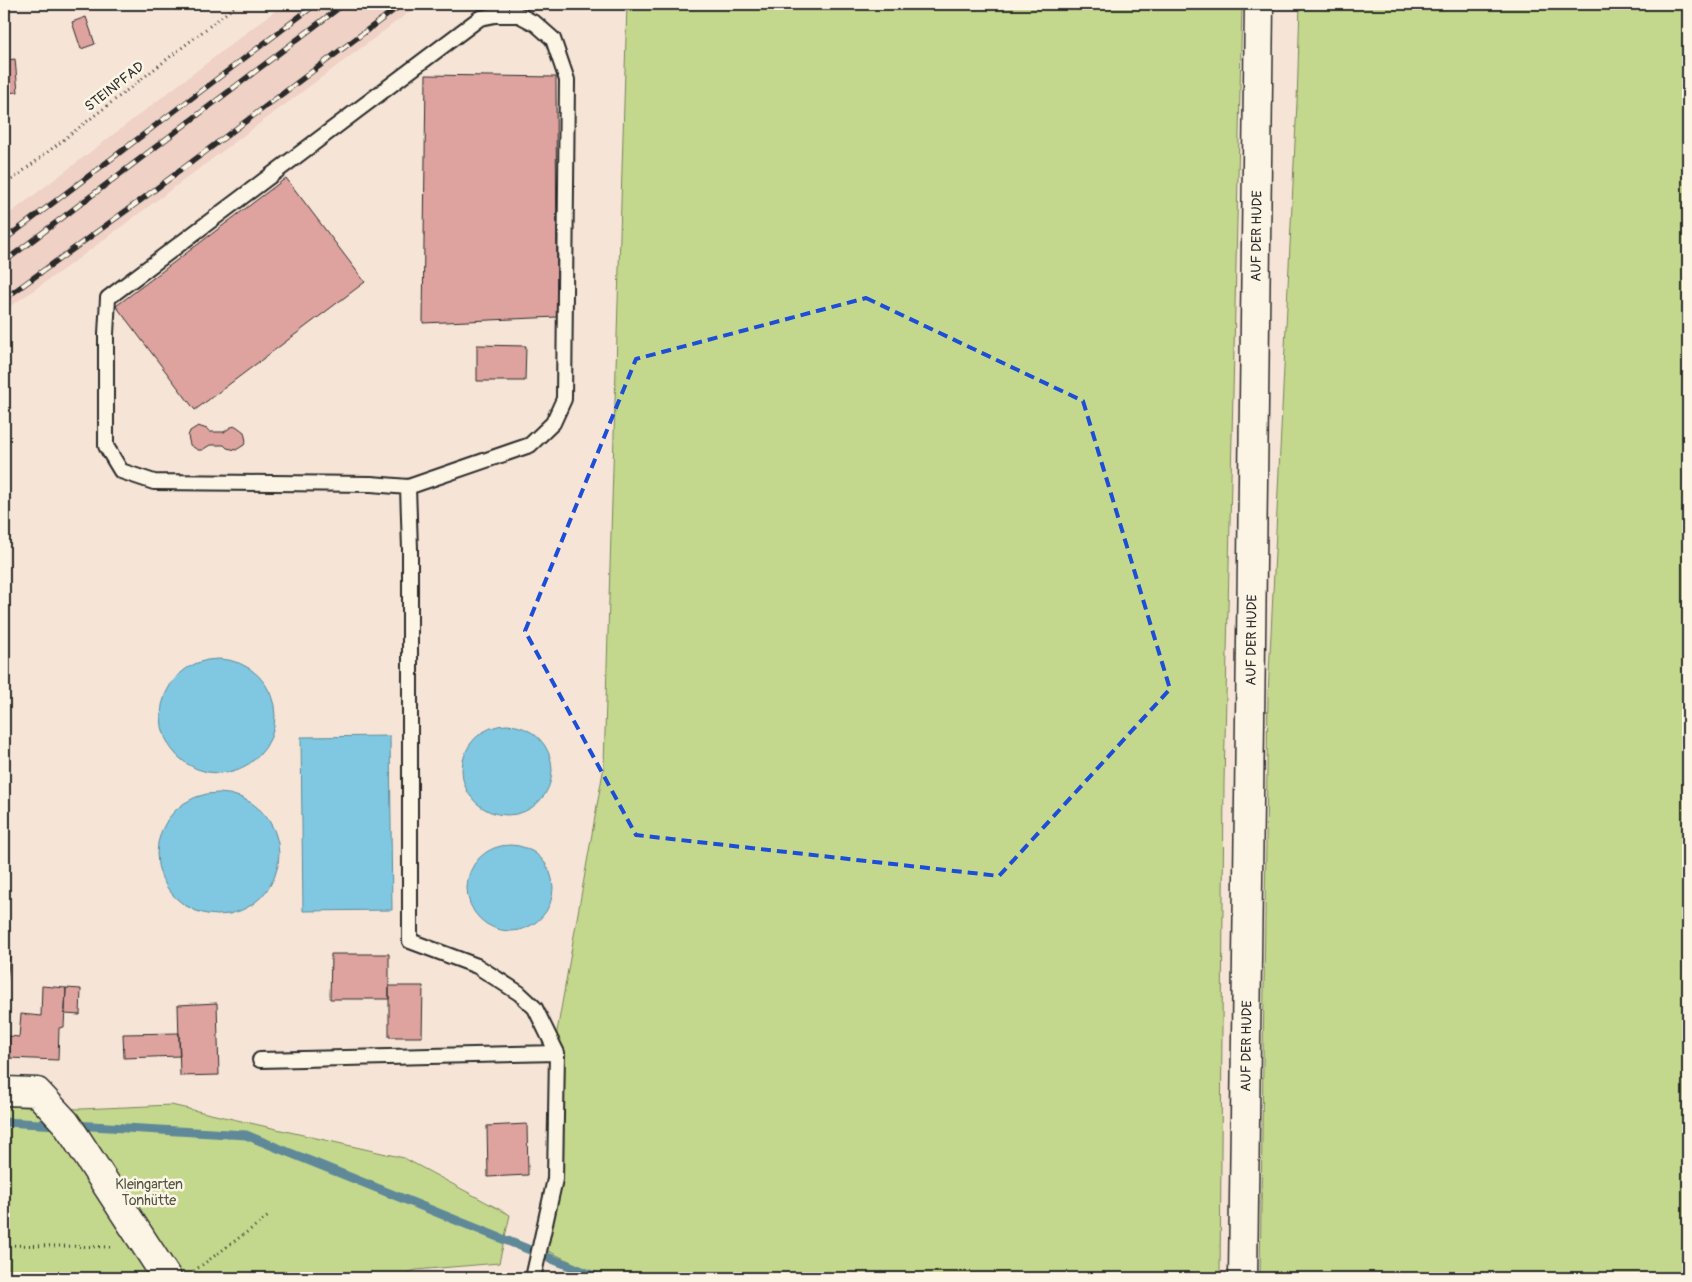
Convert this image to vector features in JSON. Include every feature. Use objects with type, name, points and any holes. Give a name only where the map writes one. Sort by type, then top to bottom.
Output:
[{"type":"street","name":"AUF DER HUDE","points":[[1244,1278],[1259,4]]},
{"type":"street","points":[[4,1091],[37,1092],[70,1130],[179,1275]]},
{"type":"lane","points":[[495,15],[519,15],[536,24],[553,39],[567,80],[564,399],[553,423],[530,444],[408,487],[371,484],[154,482],[121,471],[106,446],[106,334],[108,298],[480,18],[495,15]]},
{"type":"lane","points":[[408,487],[410,549],[410,941],[477,966],[519,993],[535,1008],[557,1054],[555,1179],[533,1278]]},
{"type":"lane","points":[[260,1060],[557,1054]]},
{"type":"path","name":"STEINPFAD","points":[[4,186],[238,4]]},
{"type":"path","points":[[179,1275],[270,1216]]},
{"type":"path","points":[[4,1245],[111,1247],[116,1255]]},
{"type":"highlighted area","points":[[866,298],[1083,401],[1170,689],[999,876],[636,835],[525,631],[636,359]]},
{"type":"shaded area","points":[[284,4],[420,4],[78,259],[4,311],[4,218]]},
{"type":"green space","points":[[627,4],[1242,4],[1224,782],[1220,1278],[606,1278],[535,1245],[549,1178],[552,1060],[604,766]]},
{"type":"green space","points":[[1300,4],[1688,4],[1688,1278],[1260,1278],[1268,695],[1297,102]]},
{"type":"green space","name":"Kleingarten Tonhütte","points":[[171,1105],[404,1158],[510,1215],[499,1263],[416,1270],[392,1278],[4,1278],[4,1106],[81,1109]]},
{"type":"water","points":[[218,659],[240,663],[258,676],[271,694],[275,716],[271,738],[258,756],[240,769],[218,773],[196,769],[178,756],[165,738],[161,716],[165,694],[178,676],[196,663]]},
{"type":"water","points":[[507,725],[524,729],[539,738],[548,753],[552,770],[548,787],[539,802],[524,811],[507,815],[490,811],[475,802],[466,787],[462,770],[466,753],[475,738],[490,729]]},
{"type":"water","points":[[390,736],[392,910],[303,911],[301,737]]},
{"type":"water","points":[[218,793],[241,797],[261,811],[275,831],[279,854],[275,877],[261,897],[241,911],[218,915],[195,911],[175,897],[161,877],[157,854],[161,831],[175,811],[195,797]]},
{"type":"water","points":[[510,845],[527,848],[541,857],[550,871],[553,888],[550,905],[541,919],[527,928],[510,931],[493,928],[479,919],[470,905],[467,888],[470,871],[479,857],[493,848]]},
{"type":"building","points":[[86,17],[95,44],[81,49],[72,22]]},
{"type":"building","points":[[4,29],[7,60],[15,59],[18,92],[4,93]]},
{"type":"building","points":[[426,75],[556,77],[557,317],[423,323]]},
{"type":"building","points":[[286,178],[365,282],[195,410],[116,306]]},
{"type":"building","points":[[477,345],[526,346],[525,381],[477,381]]},
{"type":"building","points":[[198,426],[210,432],[224,432],[236,426],[244,432],[246,441],[244,445],[236,450],[227,448],[224,445],[210,445],[202,450],[198,450],[190,445],[188,436],[190,431]]},
{"type":"building","points":[[331,954],[389,954],[389,999],[330,999]]},
{"type":"building","points":[[4,955],[10,956],[6,986],[4,986]]},
{"type":"building","points":[[42,986],[66,988],[64,1027],[59,1028],[58,1060],[9,1058],[9,1036],[19,1037],[21,1014],[41,1016]]},
{"type":"building","points":[[389,986],[423,986],[422,1037],[389,1037]]},
{"type":"building","points":[[66,988],[81,989],[80,1015],[65,1014]]},
{"type":"building","points":[[217,1003],[219,1075],[180,1076],[178,1005]]},
{"type":"building","points":[[179,1033],[180,1056],[124,1058],[123,1034]]},
{"type":"building","points":[[527,1124],[528,1175],[488,1177],[487,1126]]},
{"type":"waterway","points":[[4,1122],[58,1125]]},
{"type":"waterway","points":[[74,1125],[246,1135],[599,1278]]},
{"type":"railway","points":[[4,240],[316,4]]},
{"type":"railway","points":[[4,262],[344,4]]},
{"type":"railway","points":[[4,299],[141,200],[402,4]]}]
